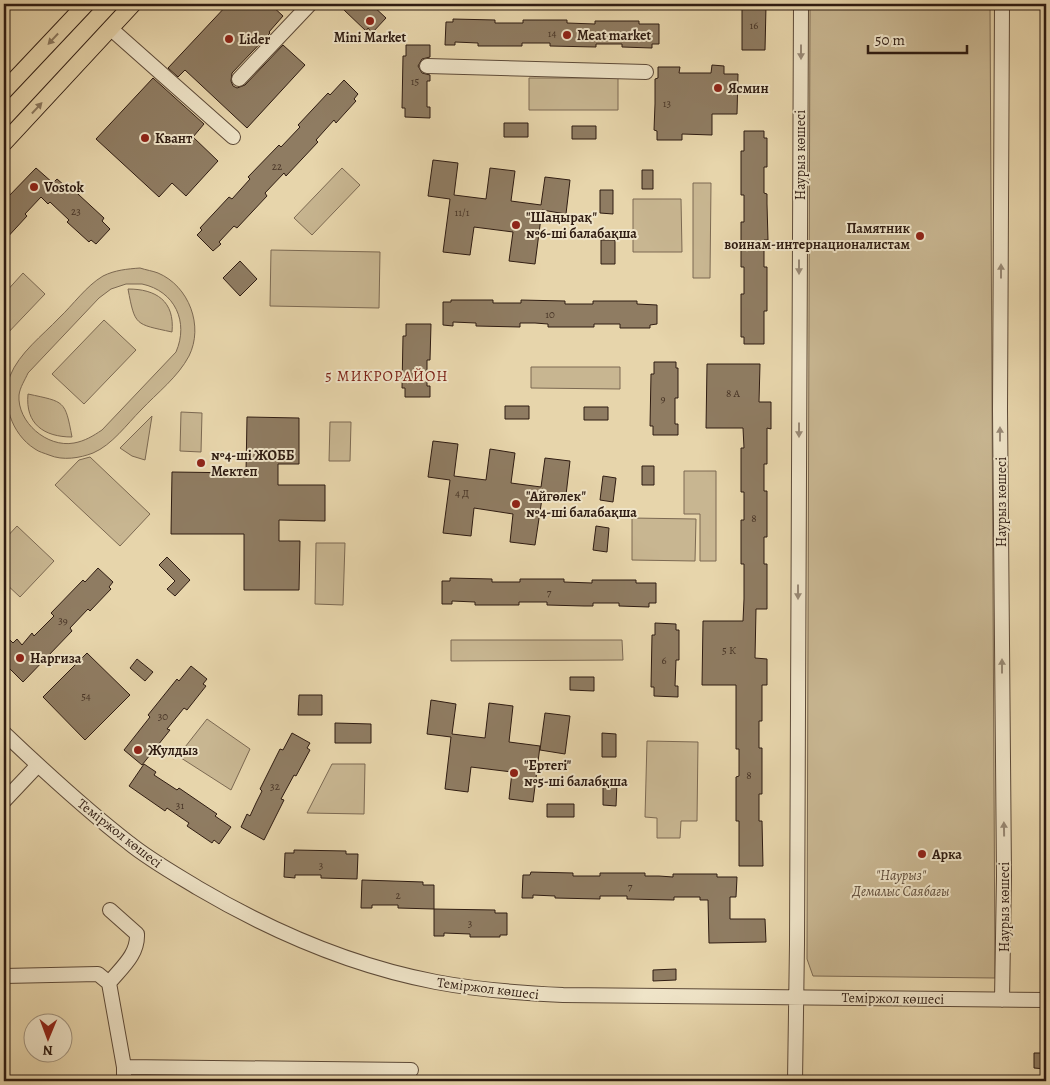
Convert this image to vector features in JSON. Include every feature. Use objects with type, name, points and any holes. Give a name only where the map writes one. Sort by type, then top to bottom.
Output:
[{"type":"main road","points":[[4,91],[86,4]]},
{"type":"main road","points":[[6,136],[133,4]]},
{"type":"street","points":[[239,79],[310,4]]},
{"type":"street","name":"Наурыз көшесі","points":[[795,1081],[801,4]]},
{"type":"street","name":"Наурыз көшесі","points":[[1002,4],[1000,410],[1004,876],[1002,1000]]},
{"type":"street","points":[[110,28],[233,137]]},
{"type":"street","points":[[427,66],[646,72]]},
{"type":"street","name":"Теміржол көшесі","points":[[4,733],[38,765],[130,844],[209,894],[283,932],[354,960],[393,972],[467,987],[538,994],[1046,1000]]},
{"type":"street","points":[[4,801],[38,765]]},
{"type":"street","points":[[109,983],[134,953],[138,944],[137,934],[110,910]]},
{"type":"street","points":[[4,976],[98,974],[109,983],[124,1074],[411,1070]]},
{"type":"green space","name":"\"Наурыз\" Демалыс Саябағы","points":[[810,4],[990,4],[995,978],[813,976],[807,959]]},
{"type":"green space","points":[[529,78],[618,78],[618,110],[529,110]]},
{"type":"green space","points":[[342,168],[360,185],[312,235],[294,218]]},
{"type":"green space","points":[[693,183],[711,183],[710,278],[693,278]]},
{"type":"green space","points":[[633,199],[681,199],[682,252],[633,252]]},
{"type":"green space","points":[[271,250],[380,252],[379,308],[270,306]]},
{"type":"green space","points":[[140,268],[156,272],[169,279],[185,297],[191,308],[195,332],[189,356],[179,371],[107,445],[93,453],[71,458],[54,457],[38,451],[20,435],[10,416],[7,396],[10,376],[14,368],[32,345],[91,285],[108,274],[121,270]],"holes":[[[126,284],[142,284],[153,288],[163,293],[171,301],[180,319],[180,341],[176,352],[99,432],[85,440],[74,443],[64,443],[44,437],[28,423],[23,415],[19,395],[21,386],[28,373],[99,298],[111,289]]]},
{"type":"green space","points":[[23,273],[45,294],[4,337],[4,294]]},
{"type":"green space","points":[[128,289],[147,291],[162,299],[170,312],[172,332],[144,325],[139,321],[135,317]]},
{"type":"green space","points":[[104,320],[136,350],[84,404],[52,374]]},
{"type":"green space","points":[[531,367],[620,367],[620,389],[531,388]]},
{"type":"green space","points":[[28,394],[56,401],[61,405],[65,409],[72,437],[53,434],[38,427],[30,413]]},
{"type":"green space","points":[[181,412],[202,413],[201,452],[180,451]]},
{"type":"green space","points":[[152,416],[145,460],[132,456],[120,448]]},
{"type":"green space","points":[[330,422],[351,422],[350,461],[329,461]]},
{"type":"green space","points":[[90,457],[150,514],[120,546],[55,485],[79,460]]},
{"type":"green space","points":[[684,471],[716,471],[716,561],[700,561],[700,514],[684,514]]},
{"type":"green space","points":[[632,518],[696,519],[695,561],[632,560]]},
{"type":"green space","points":[[17,526],[54,561],[20,597],[4,582],[4,540]]},
{"type":"green space","points":[[316,543],[345,543],[343,605],[315,604]]},
{"type":"green space","points":[[451,640],[622,640],[623,660],[451,661]]},
{"type":"green space","points":[[207,719],[250,749],[231,790],[178,756]]},
{"type":"green space","points":[[647,741],[698,742],[697,821],[681,821],[680,838],[657,838],[657,818],[645,817]]},
{"type":"green space","points":[[332,764],[365,764],[364,814],[307,813]]},
{"type":"building","points":[[228,4],[270,4],[283,16],[270,33],[232,73],[231,81],[233,86],[237,88],[245,85],[283,45],[305,65],[247,128],[185,70],[178,77],[168,68]]},
{"type":"building","points":[[350,4],[371,4],[386,18],[372,33],[368,28],[366,31],[344,10]]},
{"type":"building","points":[[742,4],[762,4],[762,6],[766,6],[765,50],[742,50]]},
{"type":"building","points":[[453,19],[495,20],[495,23],[523,23],[523,20],[567,20],[567,23],[595,24],[595,21],[639,21],[639,24],[659,24],[659,44],[652,44],[652,48],[622,47],[622,44],[596,44],[596,47],[550,46],[550,43],[522,43],[522,46],[478,46],[478,43],[455,42],[455,45],[445,45],[446,22],[453,22]]},
{"type":"building","points":[[406,45],[430,45],[430,57],[422,59],[418,66],[422,73],[430,75],[430,81],[427,81],[427,107],[430,107],[430,118],[405,117],[405,108],[402,108],[403,56],[406,56]]},
{"type":"building","points":[[712,65],[724,66],[724,74],[738,74],[737,114],[712,114],[712,135],[682,134],[682,140],[657,140],[657,131],[654,130],[655,79],[658,78],[658,67],[680,67],[679,73],[711,73]]},
{"type":"building","name":"Квант","points":[[153,78],[204,124],[193,137],[218,161],[186,196],[172,183],[159,197],[96,139]]},
{"type":"building","points":[[344,80],[358,94],[354,99],[356,101],[336,123],[334,120],[316,140],[318,142],[286,176],[284,173],[265,193],[267,196],[237,228],[234,226],[219,242],[221,244],[213,251],[197,235],[202,230],[200,228],[229,197],[232,199],[250,179],[248,177],[279,145],[281,147],[300,127],[298,125],[328,93],[330,95]]},
{"type":"building","points":[[504,123],[528,123],[528,137],[504,137]]},
{"type":"building","points":[[572,126],[596,126],[596,139],[572,139]]},
{"type":"building","points":[[744,131],[764,131],[764,138],[767,138],[767,167],[764,167],[764,193],[767,194],[768,240],[764,240],[764,267],[767,267],[767,311],[764,311],[764,344],[744,344],[744,337],[741,337],[741,294],[744,294],[744,267],[741,267],[741,222],[744,222],[744,195],[741,195],[741,151],[744,151]]},
{"type":"building","points":[[433,160],[458,163],[454,195],[486,199],[490,168],[515,171],[511,201],[541,205],[545,177],[570,180],[566,214],[542,210],[535,264],[509,261],[513,232],[474,227],[470,255],[443,252],[450,199],[428,196]]},
{"type":"building","points":[[36,168],[53,183],[57,179],[64,185],[66,183],[104,218],[102,221],[110,229],[96,244],[91,240],[89,242],[67,222],[69,220],[50,202],[48,204],[41,197],[25,214],[27,216],[4,241],[4,207],[9,200],[7,198]]},
{"type":"building","points":[[642,170],[653,170],[653,189],[642,189]]},
{"type":"building","points":[[600,190],[613,190],[613,214],[600,213]]},
{"type":"building","points":[[601,240],[615,240],[615,264],[601,264]]},
{"type":"building","points":[[240,261],[257,279],[240,296],[223,278]]},
{"type":"building","points":[[451,300],[493,300],[493,303],[521,303],[521,300],[565,301],[565,304],[593,304],[593,301],[637,301],[637,304],[657,305],[657,324],[650,325],[650,328],[620,328],[620,324],[594,324],[594,327],[548,327],[548,324],[520,323],[520,327],[476,326],[476,323],[453,322],[453,326],[443,325],[443,302],[451,302]]},
{"type":"building","points":[[406,324],[431,324],[430,360],[427,360],[427,386],[430,386],[430,397],[405,397],[405,388],[402,388],[403,336],[406,336]]},
{"type":"building","points":[[654,362],[676,362],[676,368],[678,368],[678,398],[675,398],[675,424],[678,424],[678,435],[653,435],[653,426],[650,426],[651,374],[654,374]]},
{"type":"building","points":[[707,364],[760,364],[759,402],[771,402],[771,429],[767,428],[767,464],[764,464],[764,491],[767,491],[767,537],[764,537],[764,564],[767,564],[767,609],[756,609],[755,658],[767,659],[767,685],[762,685],[762,721],[759,721],[759,748],[762,748],[762,794],[759,794],[759,821],[762,821],[763,866],[739,866],[739,821],[736,821],[736,777],[739,776],[739,749],[736,749],[736,685],[702,685],[703,621],[743,621],[744,599],[744,564],[741,564],[741,520],[744,520],[744,492],[741,492],[741,448],[744,448],[743,428],[706,428]]},
{"type":"building","points":[[505,406],[529,406],[529,419],[505,419]]},
{"type":"building","points":[[584,407],[608,407],[608,420],[584,420]]},
{"type":"building","points":[[247,417],[299,418],[299,464],[278,464],[278,485],[325,485],[325,521],[279,520],[279,541],[300,541],[299,590],[244,590],[244,534],[171,534],[172,472],[246,473]]},
{"type":"building","points":[[433,441],[458,444],[454,476],[486,480],[490,449],[515,453],[511,483],[541,487],[545,458],[570,461],[566,495],[543,492],[535,545],[510,542],[513,514],[474,508],[471,536],[443,533],[450,480],[428,477]]},
{"type":"building","points":[[642,466],[654,466],[654,485],[642,485]]},
{"type":"building","points":[[603,476],[616,478],[613,502],[600,500]]},
{"type":"building","points":[[596,526],[609,528],[607,552],[593,550]]},
{"type":"building","points":[[167,557],[190,580],[175,596],[167,589],[175,581],[159,565]]},
{"type":"building","points":[[98,568],[113,582],[109,587],[111,589],[70,628],[72,631],[23,682],[4,663],[4,634],[13,643],[17,639],[22,645],[32,633],[34,636],[54,616],[51,613],[83,580],[85,582]]},
{"type":"building","points":[[450,578],[492,579],[492,582],[520,582],[520,579],[564,579],[564,582],[592,583],[592,580],[636,580],[636,583],[656,583],[656,603],[649,603],[649,607],[619,606],[619,603],[593,603],[593,606],[547,605],[547,602],[519,602],[519,605],[475,605],[475,602],[452,601],[452,604],[442,604],[442,581],[450,581]]},
{"type":"building","points":[[655,623],[676,624],[676,630],[679,630],[679,660],[676,660],[675,686],[678,686],[678,697],[654,696],[654,687],[651,687],[652,635],[655,635]]},
{"type":"building","points":[[87,653],[130,695],[85,740],[43,697]]},
{"type":"building","points":[[137,659],[153,672],[145,681],[130,668]]},
{"type":"building","points":[[191,666],[207,679],[203,684],[206,686],[187,710],[184,708],[167,729],[170,730],[142,765],[124,750],[150,717],[148,715],[177,679],[179,681]]},
{"type":"building","points":[[570,677],[594,677],[594,691],[570,690]]},
{"type":"building","points":[[299,695],[322,695],[322,715],[298,715]]},
{"type":"building","points":[[431,700],[456,704],[452,734],[485,738],[489,703],[513,706],[509,742],[540,746],[533,802],[509,799],[512,772],[471,767],[468,792],[445,789],[451,737],[427,734]]},
{"type":"building","points":[[545,713],[570,716],[565,754],[540,750]]},
{"type":"building","points":[[335,723],[371,724],[371,743],[335,743]]},
{"type":"building","points":[[292,733],[310,743],[307,748],[310,750],[281,799],[284,800],[264,840],[241,827],[247,814],[250,816],[262,791],[260,789],[280,749],[283,750]]},
{"type":"building","points":[[602,733],[616,734],[616,757],[602,757]]},
{"type":"building","points":[[144,764],[156,772],[154,775],[177,790],[179,788],[217,814],[215,816],[231,827],[219,844],[214,840],[212,843],[187,826],[189,823],[167,808],[165,811],[129,786]]},
{"type":"building","points":[[603,781],[617,782],[616,806],[603,805]]},
{"type":"building","points":[[547,804],[574,804],[574,817],[547,817]]},
{"type":"building","points":[[294,850],[346,851],[346,854],[358,854],[357,879],[321,878],[321,875],[295,875],[295,878],[284,877],[285,853],[294,853]]},
{"type":"building","points":[[531,872],[573,873],[573,876],[600,876],[600,873],[645,873],[645,876],[673,877],[673,874],[717,874],[717,877],[737,877],[736,897],[730,897],[730,919],[765,919],[766,942],[709,943],[708,900],[700,900],[700,897],[674,897],[674,900],[627,899],[627,896],[600,896],[600,899],[555,898],[555,896],[533,895],[533,898],[522,898],[523,875],[530,875]]},
{"type":"building","points":[[362,880],[423,882],[423,885],[434,885],[434,909],[398,908],[398,905],[372,905],[372,908],[361,908]]},
{"type":"building","points":[[434,909],[495,910],[495,913],[507,913],[507,935],[500,935],[500,937],[470,937],[470,934],[444,933],[444,936],[434,936]]},
{"type":"building","points":[[676,969],[676,980],[653,981],[653,970]]},
{"type":"building","points":[[1034,1053],[1046,1053],[1046,1069],[1034,1068]]},
{"type":"place","name":"Mini Market","points":[[370,21]]},
{"type":"place","name":"Meat market","points":[[567,35]]},
{"type":"place","name":"Lider","points":[[229,39]]},
{"type":"place","name":"Ясмин","points":[[718,88]]},
{"type":"place","name":"Квант","points":[[145,138]]},
{"type":"place","name":"Vostok","points":[[34,187]]},
{"type":"place","name":"\"Шаңырақ\" №6-ші балабақша","points":[[516,225]]},
{"type":"place","name":"Памятник воинам-интернационалистам","points":[[920,236]]},
{"type":"place","name":"№4-ші ЖОББ Мектеп","points":[[201,463]]},
{"type":"place","name":"\"Айгөлек\" №4-ші балабақша","points":[[516,504]]},
{"type":"place","name":"Наргиза","points":[[20,658]]},
{"type":"place","name":"Жулдыз","points":[[138,750]]},
{"type":"place","name":"\"Ертегі\" №5-ші балабқша","points":[[514,773]]},
{"type":"place","name":"Арка","points":[[922,854]]},
{"type":"district","name":"5 МИКРОРАЙОН","points":[[387,376]]}]
